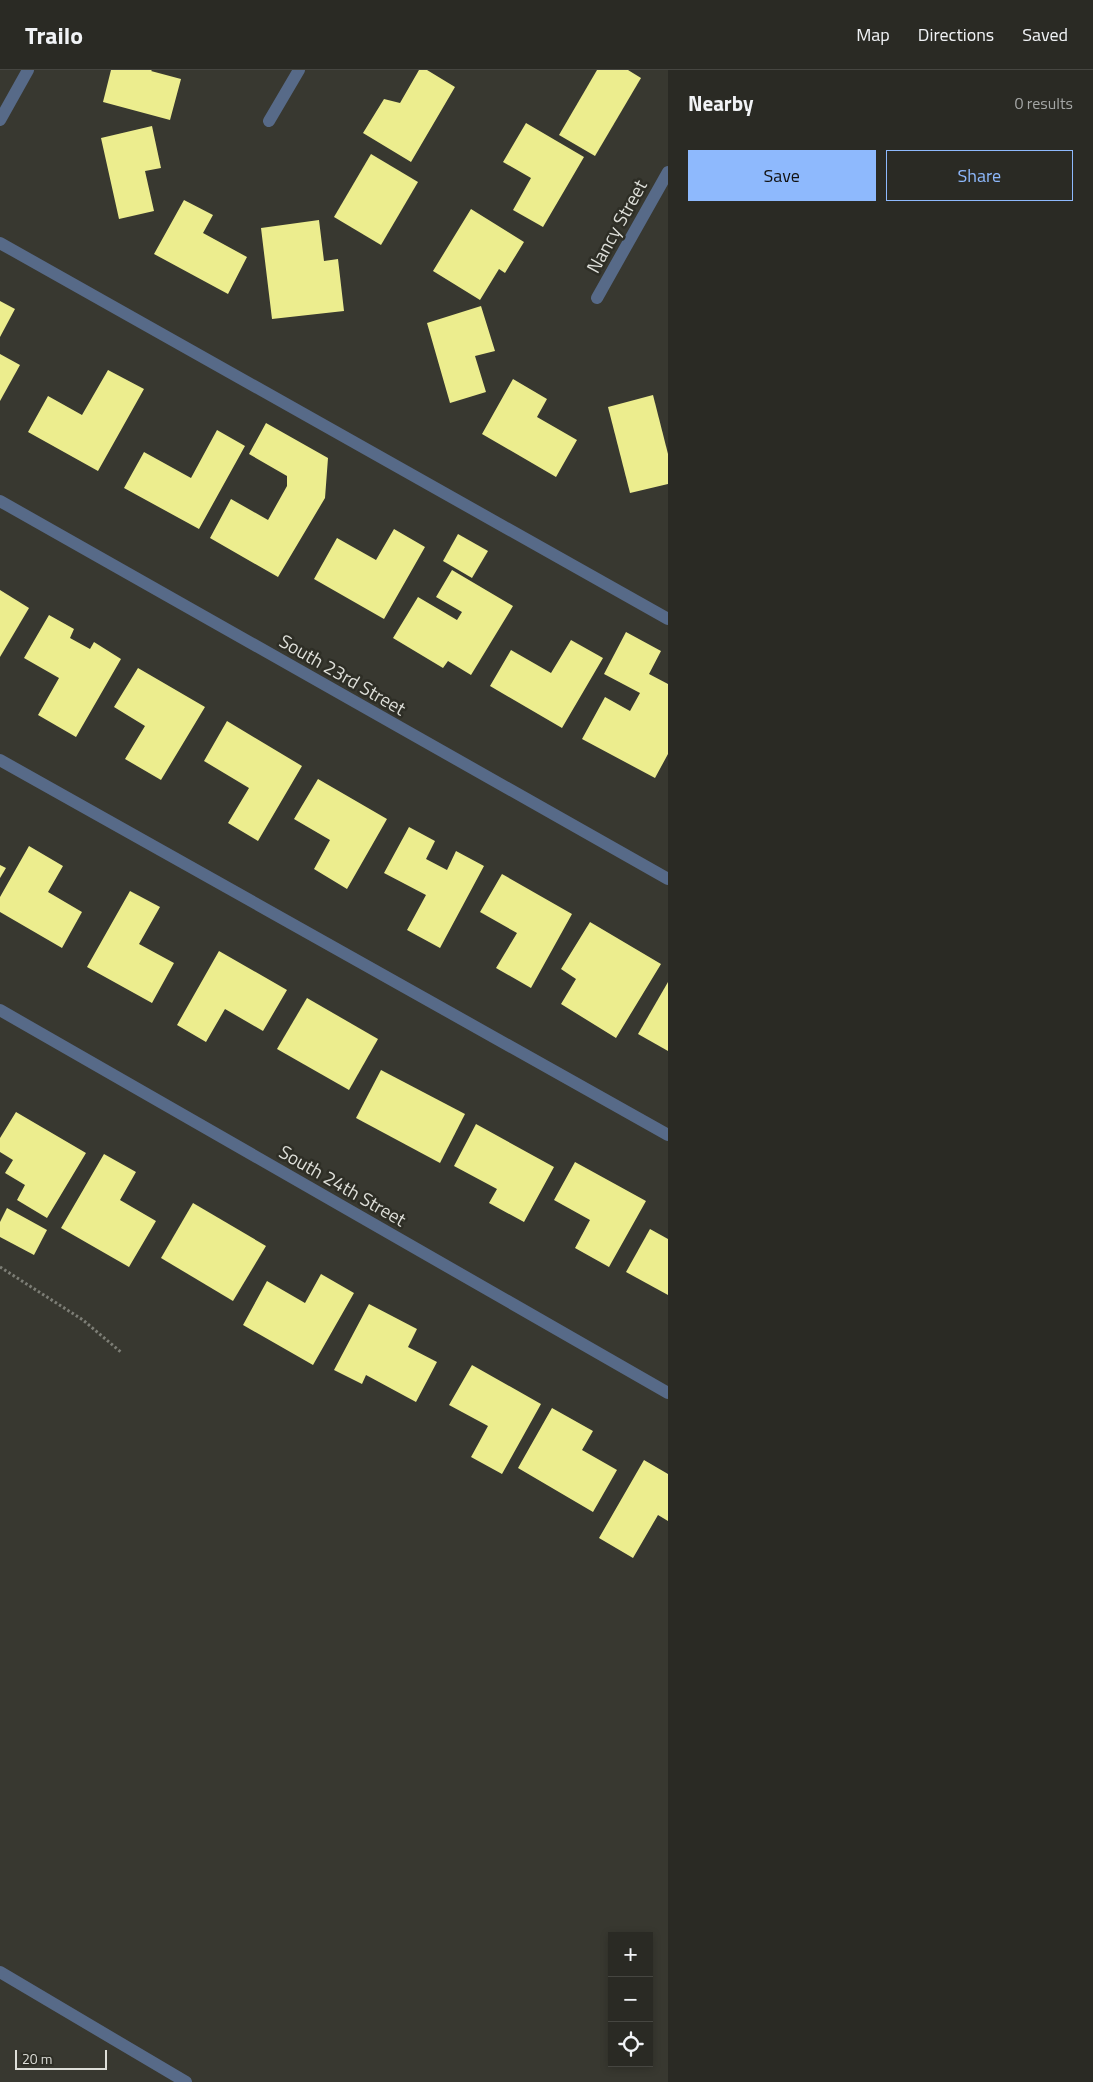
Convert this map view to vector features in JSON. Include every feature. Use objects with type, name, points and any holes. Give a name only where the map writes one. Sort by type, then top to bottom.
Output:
[{"type":"street","points":[[0,120],[28,70]]},
{"type":"street","points":[[269,121],[299,70]]},
{"type":"street","name":"Nancy Street","points":[[598,298],[668,172]]},
{"type":"street","points":[[0,243],[668,619]]},
{"type":"street","name":"South 23rd Street","points":[[0,501],[668,879]]},
{"type":"street","points":[[0,760],[668,1135]]},
{"type":"street","name":"South 24th Street","points":[[0,1010],[668,1393]]},
{"type":"street","points":[[0,1972],[186,2082]]},
{"type":"path","points":[[0,1267],[83,1320],[122,1353]]},
{"type":"building","points":[[111,70],[152,70],[181,79],[170,120],[103,102]]},
{"type":"building","points":[[419,70],[427,70],[455,87],[411,162],[363,133],[384,99],[400,103]]},
{"type":"building","points":[[597,70],[628,70],[641,78],[595,156],[559,135]]},
{"type":"building","points":[[526,123],[584,157],[543,227],[513,210],[531,178],[503,162]]},
{"type":"building","points":[[152,126],[161,168],[145,171],[154,211],[119,219],[101,138]]},
{"type":"building","points":[[371,154],[418,182],[381,245],[334,217]]},
{"type":"building","points":[[184,200],[213,215],[203,233],[247,257],[228,294],[154,254]]},
{"type":"building","points":[[471,209],[524,242],[505,273],[499,269],[480,300],[433,271]]},
{"type":"building","points":[[319,220],[324,261],[338,259],[344,311],[272,319],[261,228]]},
{"type":"building","points":[[0,301],[15,309],[0,337]]},
{"type":"building","points":[[481,306],[495,351],[475,356],[486,392],[450,403],[427,323]]},
{"type":"building","points":[[0,354],[20,365],[0,401]]},
{"type":"building","points":[[108,370],[144,389],[98,471],[28,432],[48,396],[82,415]]},
{"type":"building","points":[[513,379],[547,399],[537,417],[577,440],[556,477],[482,434]]},
{"type":"building","points":[[653,395],[668,454],[668,484],[630,493],[608,407]]},
{"type":"building","points":[[266,423],[328,458],[325,498],[278,577],[210,538],[231,499],[268,520],[287,486],[287,476],[249,454]]},
{"type":"building","points":[[217,430],[245,446],[199,529],[124,488],[144,452],[191,478]]},
{"type":"building","points":[[394,529],[425,547],[384,619],[314,579],[337,538],[376,560]]},
{"type":"building","points":[[458,534],[488,551],[472,578],[443,561]]},
{"type":"building","points":[[452,570],[513,606],[471,675],[448,661],[443,668],[393,638],[418,597],[457,620],[462,612],[436,597]]},
{"type":"building","points":[[0,590],[29,608],[0,657]]},
{"type":"building","points":[[49,615],[74,629],[70,638],[90,649],[94,642],[121,659],[76,737],[38,715],[59,678],[24,658]]},
{"type":"building","points":[[626,632],[661,651],[649,674],[668,684],[668,754],[655,778],[582,739],[605,697],[630,711],[640,693],[604,674]]},
{"type":"building","points":[[571,640],[603,658],[562,728],[490,686],[511,650],[551,673]]},
{"type":"building","points":[[138,668],[205,707],[161,780],[125,759],[145,726],[114,707]]},
{"type":"building","points":[[227,721],[302,766],[258,841],[228,823],[249,788],[204,761]]},
{"type":"building","points":[[318,779],[387,819],[347,889],[314,869],[330,840],[294,819]]},
{"type":"building","points":[[409,827],[435,841],[426,859],[447,870],[456,851],[484,866],[440,948],[407,930],[426,895],[384,873]]},
{"type":"building","points":[[29,846],[63,866],[48,892],[82,912],[62,948],[0,912],[0,897]]},
{"type":"building","points":[[0,865],[6,868],[0,878]]},
{"type":"building","points":[[502,874],[572,914],[531,988],[496,968],[517,933],[480,912]]},
{"type":"building","points":[[130,891],[160,907],[139,944],[174,963],[152,1003],[87,967]]},
{"type":"building","points":[[590,922],[661,964],[616,1038],[561,1004],[576,979],[561,969]]},
{"type":"building","points":[[219,951],[287,990],[263,1031],[225,1009],[206,1042],[177,1025]]},
{"type":"building","points":[[668,982],[668,1051],[638,1034]]},
{"type":"building","points":[[307,998],[378,1039],[349,1090],[277,1049]]},
{"type":"building","points":[[381,1070],[465,1114],[440,1163],[356,1118]]},
{"type":"building","points":[[16,1112],[86,1153],[47,1218],[17,1200],[25,1185],[5,1173],[13,1160],[0,1152],[0,1138]]},
{"type":"building","points":[[476,1124],[554,1167],[524,1222],[489,1203],[497,1189],[454,1166]]},
{"type":"building","points":[[104,1154],[136,1172],[120,1200],[156,1221],[129,1267],[61,1228]]},
{"type":"building","points":[[575,1162],[646,1201],[609,1267],[575,1248],[590,1220],[554,1200]]},
{"type":"building","points":[[193,1203],[266,1246],[233,1301],[161,1258]]},
{"type":"building","points":[[7,1208],[47,1230],[34,1255],[0,1237],[0,1222]]},
{"type":"building","points":[[650,1229],[668,1239],[668,1295],[626,1272]]},
{"type":"building","points":[[321,1274],[354,1293],[313,1365],[243,1325],[267,1281],[305,1303]]},
{"type":"building","points":[[369,1304],[417,1329],[408,1347],[437,1362],[416,1402],[366,1375],[362,1384],[334,1370]]},
{"type":"building","points":[[472,1365],[541,1404],[502,1474],[471,1457],[488,1426],[449,1405]]},
{"type":"building","points":[[552,1408],[593,1431],[582,1450],[617,1470],[593,1512],[518,1468]]},
{"type":"building","points":[[644,1460],[668,1474],[668,1521],[658,1515],[633,1558],[599,1538]]}]
